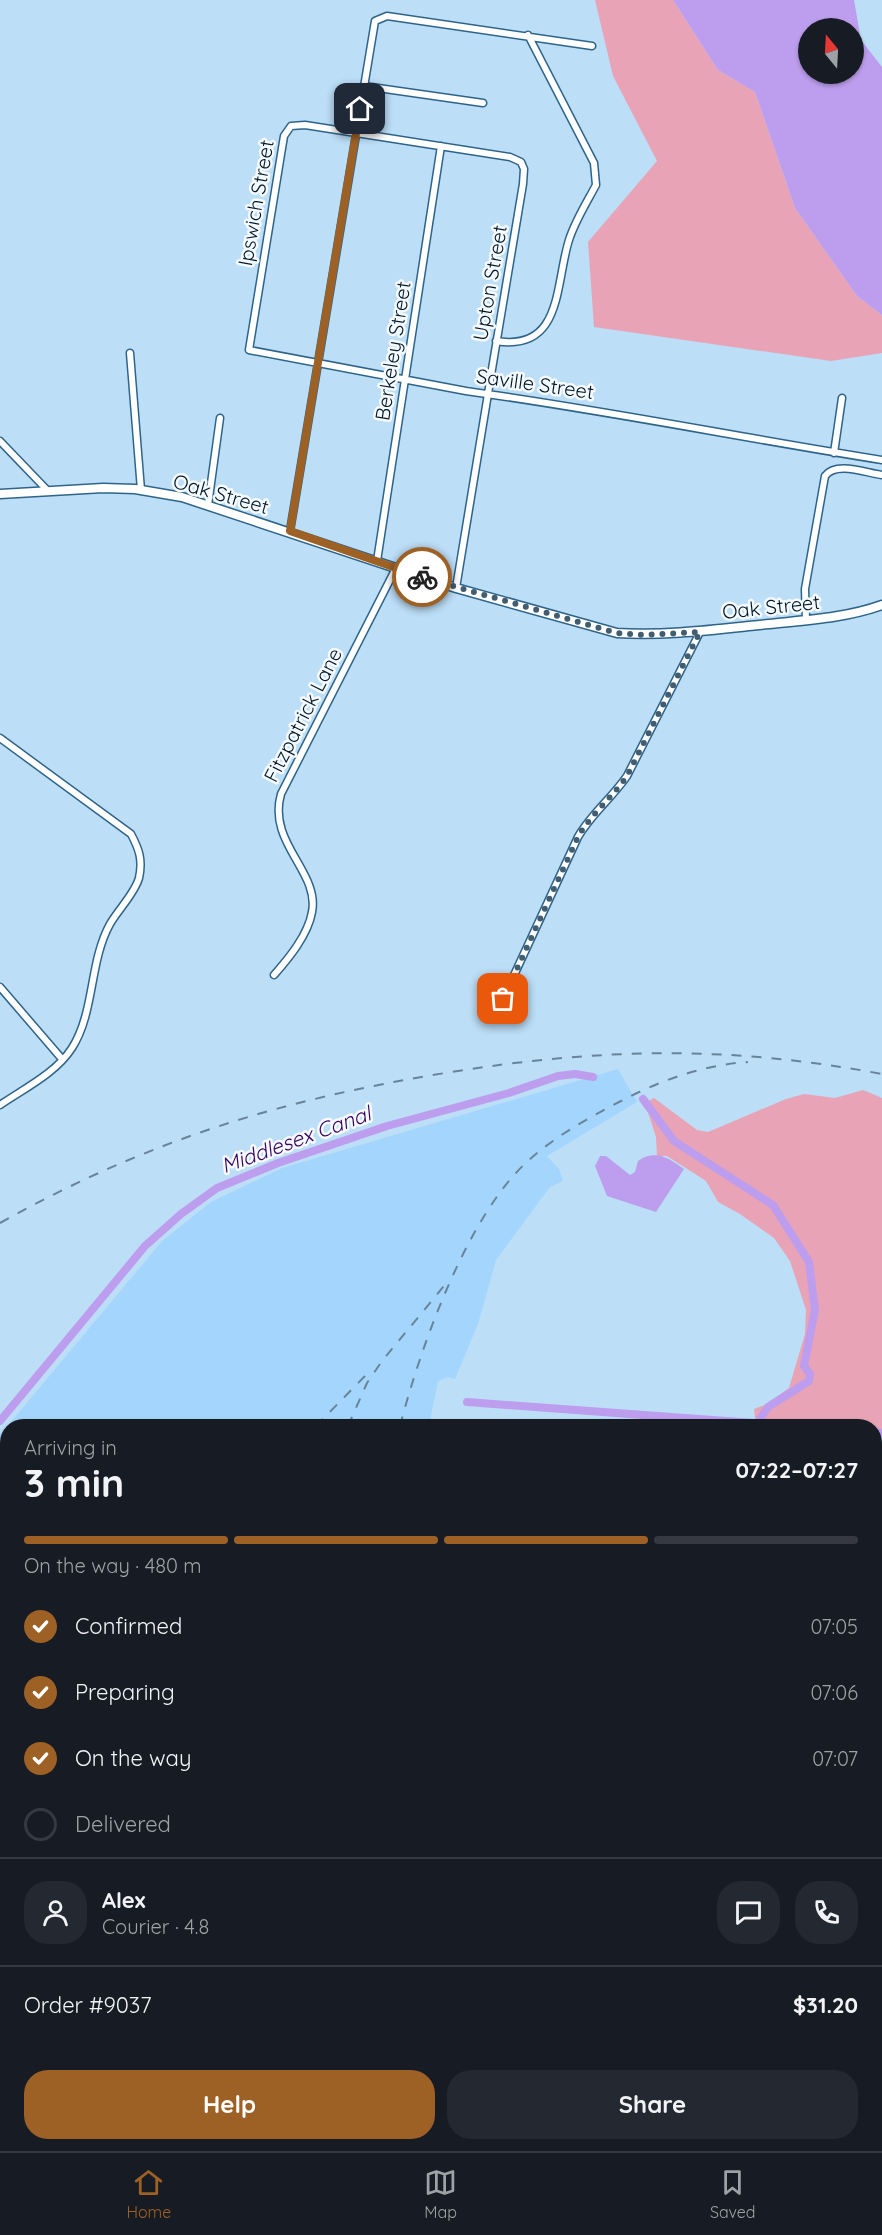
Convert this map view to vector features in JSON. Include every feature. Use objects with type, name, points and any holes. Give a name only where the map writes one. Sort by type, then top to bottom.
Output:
[{"type":"street","points":[[290,531],[374,24],[378,18],[387,16],[592,46]]},
{"type":"street","points":[[496,341],[509,343],[532,339],[550,321],[569,238],[596,185],[597,177],[594,163],[528,35]]},
{"type":"street","points":[[364,86],[483,103]]},
{"type":"street","name":"Ipswich Street","points":[[259,285],[284,136],[288,128],[299,124],[356,133]]},
{"type":"street","points":[[356,133],[441,146]]},
{"type":"street","name":"Upton Street","points":[[441,146],[510,157],[521,162],[524,169],[456,588]]},
{"type":"street","name":"Berkeley Street","points":[[377,561],[441,146]]},
{"type":"street","name":"Saville Street","points":[[259,285],[249,350],[488,394],[588,408],[671,426],[882,460]]},
{"type":"street","points":[[130,353],[141,490]]},
{"type":"street","points":[[834,453],[842,398]]},
{"type":"street","points":[[208,505],[220,418]]},
{"type":"street","points":[[0,441],[48,491]]},
{"type":"street","points":[[806,620],[804,593],[825,476],[831,470],[839,468],[882,475]]},
{"type":"street","name":"Oak Street","points":[[0,494],[103,488],[141,490],[182,497],[456,588],[617,633],[644,635],[700,632],[848,615],[882,605]]},
{"type":"street","name":"Fitzpatrick Lane","points":[[274,975],[301,937],[313,911],[312,896],[280,829],[278,815],[281,794],[396,568]]},
{"type":"street","points":[[485,1013],[503,999],[586,822],[614,794],[627,776],[700,632]]},
{"type":"street","points":[[0,738],[131,834],[139,849],[141,863],[138,881],[108,927],[80,1031],[72,1048],[48,1073],[0,1105]]},
{"type":"street","points":[[0,987],[62,1059]]},
{"type":"shaded area","points":[[595,0],[673,0],[718,70],[755,92],[795,208],[857,296],[882,315],[882,353],[831,361],[594,327],[588,242],[657,161],[613,76]]},
{"type":"shaded area","points":[[673,0],[854,0],[857,18],[798,18],[798,84],[864,84],[864,44],[882,67],[882,315],[857,296],[795,208],[755,92],[718,70]]},
{"type":"shaded area","points":[[618,1069],[637,1102],[547,1156],[559,1169],[563,1181],[550,1187],[496,1260],[478,1324],[455,1379],[448,1377],[438,1381],[430,1419],[13,1419],[162,1241],[211,1202],[282,1168]]},
{"type":"shaded area","points":[[863,1090],[882,1098],[882,1419],[755,1419],[754,1409],[767,1404],[789,1388],[805,1334],[806,1310],[790,1261],[774,1238],[740,1214],[718,1202],[706,1181],[667,1156],[657,1156],[656,1137],[645,1103],[654,1098],[697,1130],[708,1132],[786,1099],[804,1094],[835,1098]]},
{"type":"shaded area","points":[[656,1155],[673,1161],[684,1169],[656,1212],[607,1196],[595,1166],[600,1156],[606,1156],[630,1175],[635,1172],[638,1161],[644,1157]]},
{"type":"waterway","name":"Middlesex Canal","points":[[2,1419],[145,1246],[181,1214],[217,1188],[278,1163],[387,1126],[509,1093],[558,1076],[575,1074],[593,1077]]},
{"type":"waterway","name":"Middlesex Canal","points":[[643,1099],[674,1141],[773,1205],[809,1262],[815,1310],[804,1366],[810,1374],[809,1381],[768,1407],[760,1419]]},
{"type":"waterway","name":"Middlesex Canal","points":[[467,1402],[698,1419]]},
{"type":"railway","points":[[0,1223],[108,1169],[215,1127],[326,1096],[445,1073],[557,1059],[664,1053],[770,1058],[882,1074]]},
{"type":"railway","points":[[402,1419],[431,1329],[460,1260],[495,1200],[525,1163],[563,1134],[634,1094],[698,1070],[748,1062]]},
{"type":"railway","points":[[351,1419],[367,1383],[382,1361],[444,1286]]},
{"type":"railway","points":[[323,1419],[367,1374]]},
{"type":"way so far","points":[[422,577],[530,610],[617,633],[644,635],[700,632],[627,776],[614,794],[586,822],[503,999]]},
{"type":"route","points":[[360,109],[290,531],[422,577]]}]
